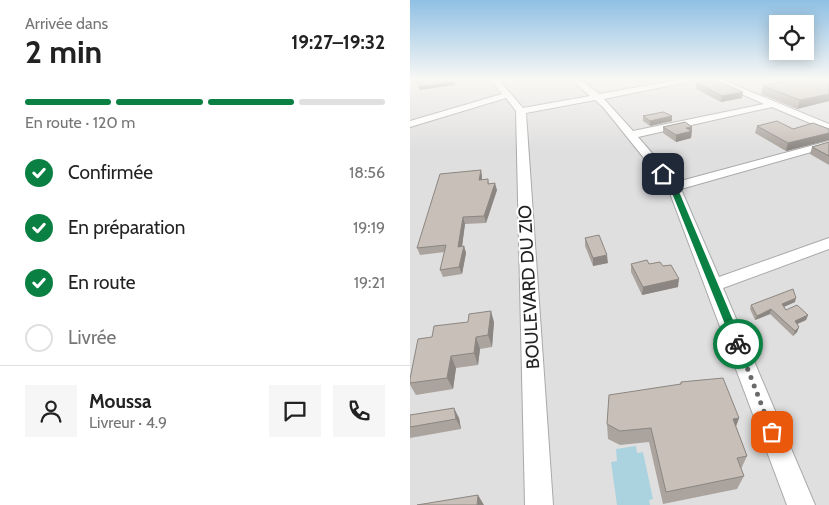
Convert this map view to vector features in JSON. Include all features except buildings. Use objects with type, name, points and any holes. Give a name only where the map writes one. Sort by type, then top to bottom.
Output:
[{"type":"street","points":[[410,124],[482,103]]},
{"type":"street","points":[[514,103],[521,111],[567,103]]},
{"type":"street","points":[[603,103],[674,187],[801,505]]},
{"type":"street","points":[[765,103],[829,128]]},
{"type":"street","points":[[631,135],[771,105]]},
{"type":"street","name":"BOULEVARD DU ZIO","points":[[521,111],[539,505]]},
{"type":"street","points":[[674,187],[829,144]]},
{"type":"street","points":[[714,284],[829,243]]},
{"type":"shaded area","points":[[410,103],[829,103],[829,505],[410,505]]},
{"type":"water","points":[[636,446],[637,453],[643,452],[653,499],[649,500],[650,505],[617,505],[611,462],[617,461],[616,449]]},
{"type":"way so far","points":[[738,344],[772,432]]},
{"type":"route","points":[[663,174],[674,187],[738,344]]}]
